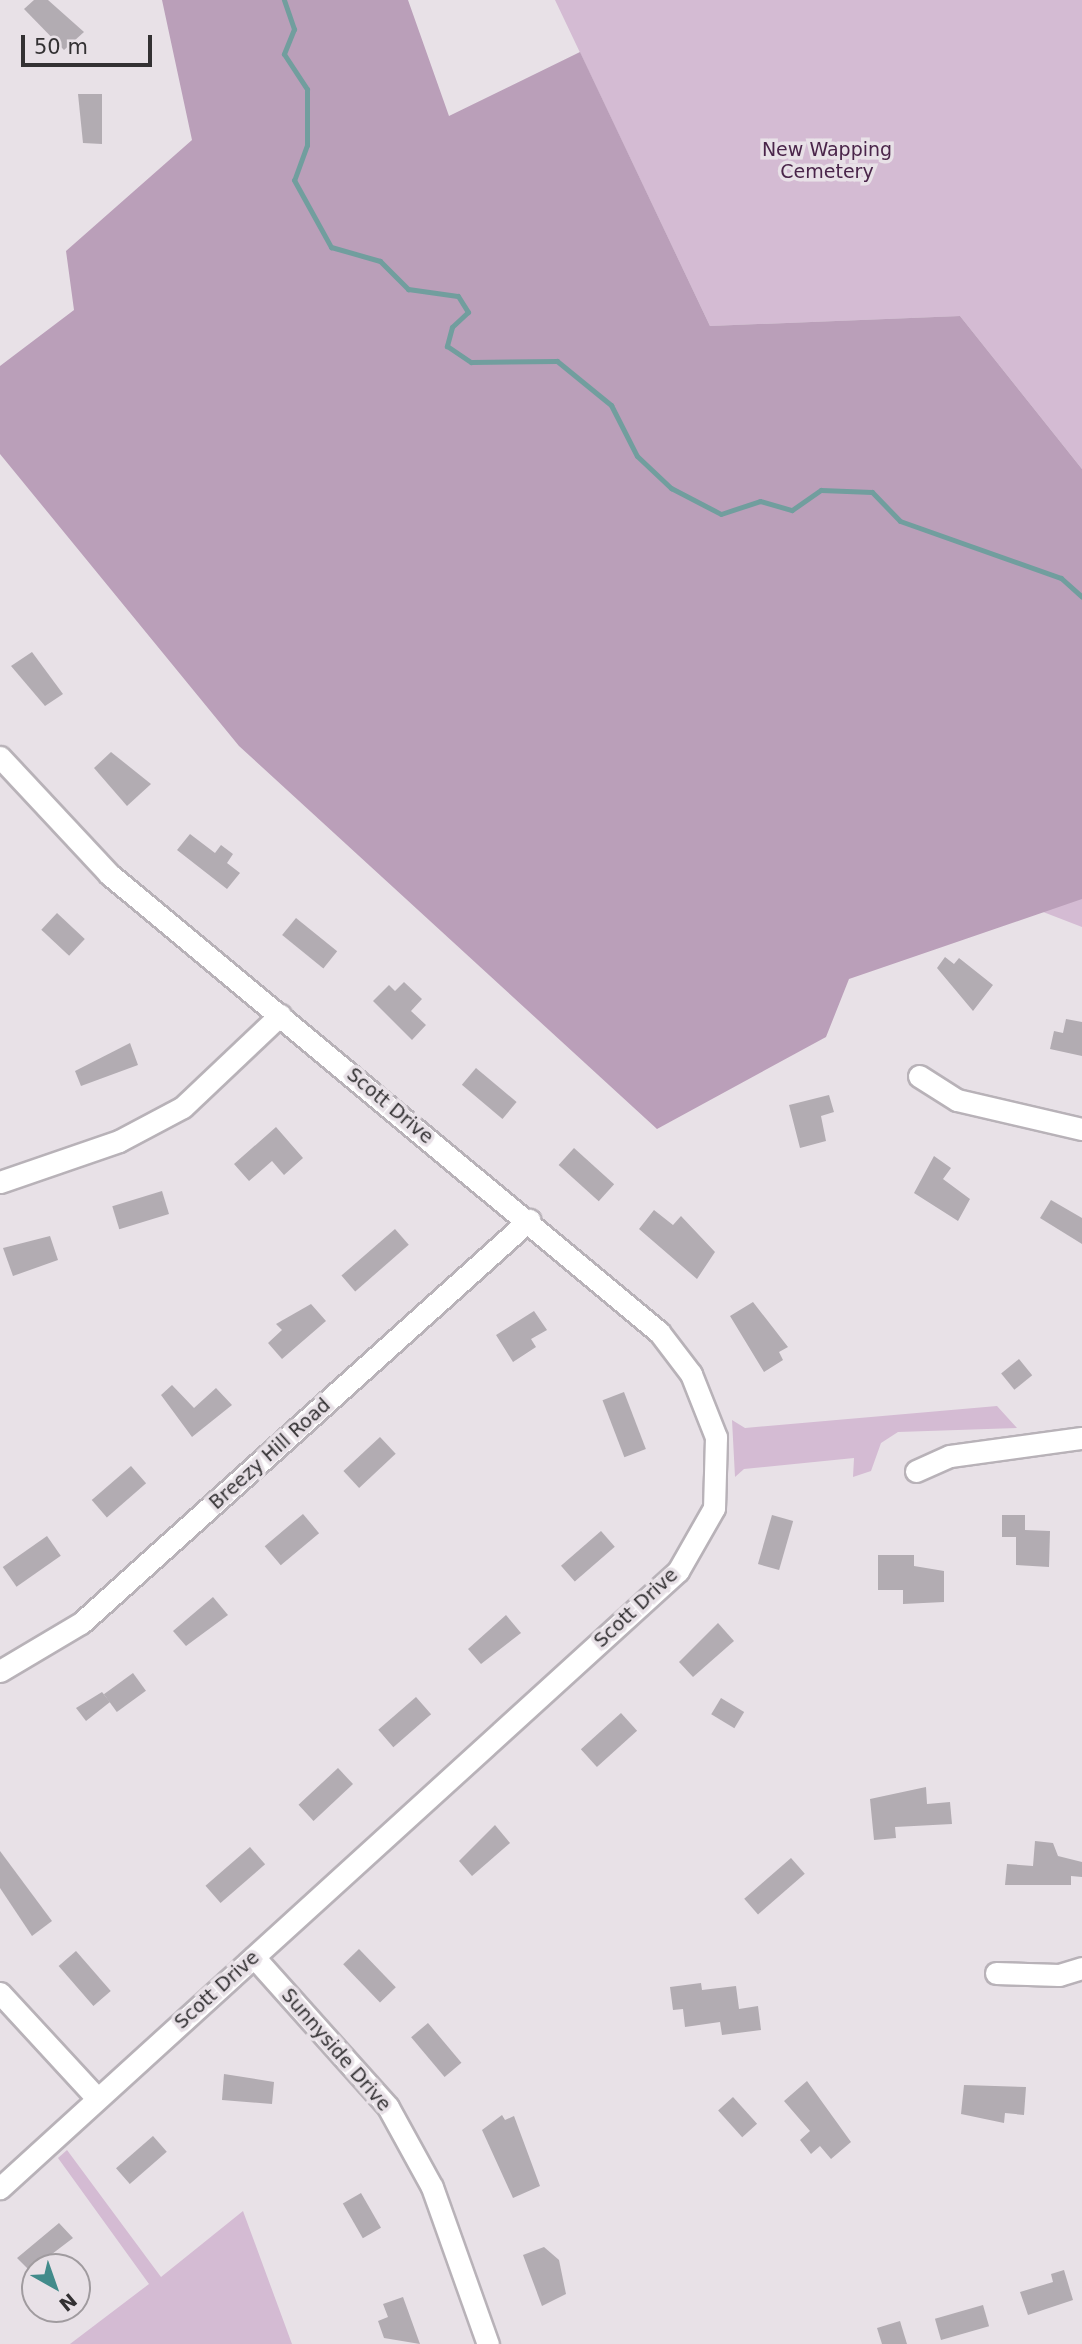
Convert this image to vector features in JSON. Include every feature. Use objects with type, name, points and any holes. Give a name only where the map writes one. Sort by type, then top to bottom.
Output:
[{"type":"street","name":"Scott Drive","points":[[0,757],[109,874],[529,1220],[659,1332],[691,1374],[716,1437],[714,1508],[678,1571],[0,2188]]},
{"type":"street","points":[[0,1182],[119,1141],[183,1107],[279,1015]]},
{"type":"street","points":[[919,1076],[957,1100],[1082,1129]]},
{"type":"street","name":"Breezy Hill Road","points":[[0,1671],[81,1623],[529,1220]]},
{"type":"street","points":[[916,1471],[950,1456],[1082,1437]]},
{"type":"street","name":"Sunnyside Drive","points":[[254,1957],[388,2107],[432,2188],[488,2344]]},
{"type":"street","points":[[996,1973],[1059,1975],[1082,1968]]},
{"type":"street","points":[[0,1993],[97,2098]]},
{"type":"green space","name":"New Wapping Cemetery","points":[[555,0],[1082,0],[1082,469],[960,316],[710,326]]},
{"type":"green space","points":[[1082,869],[1082,927],[1004,897]]},
{"type":"green space","points":[[997,1406],[1017,1428],[898,1432],[881,1443],[871,1471],[853,1477],[854,1458],[744,1469],[735,1477],[732,1420],[745,1428]]},
{"type":"green space","points":[[67,2150],[161,2277],[243,2211],[292,2344],[70,2344],[149,2284],[58,2158]]},
{"type":"shaded area","points":[[162,0],[408,0],[449,116],[580,52],[710,326],[960,316],[1082,469],[1082,899],[849,979],[826,1037],[657,1129],[239,746],[0,454],[0,366],[74,310],[66,251],[192,140]]},
{"type":"building","points":[[34,0],[48,0],[84,32],[64,50],[24,9]]},
{"type":"building","points":[[78,94],[102,94],[102,144],[83,143]]},
{"type":"building","points":[[32,652],[63,694],[45,706],[11,666]]},
{"type":"building","points":[[111,752],[151,784],[127,806],[94,768]]},
{"type":"building","points":[[190,834],[215,853],[221,845],[233,854],[227,863],[240,873],[227,889],[177,850]]},
{"type":"building","points":[[57,913],[85,939],[69,956],[41,930]]},
{"type":"building","points":[[296,918],[337,951],[323,968],[282,935]]},
{"type":"building","points":[[945,957],[954,964],[959,958],[993,985],[973,1011],[937,968]]},
{"type":"building","points":[[404,982],[422,999],[411,1011],[426,1025],[412,1040],[373,1001],[389,985],[395,991]]},
{"type":"building","points":[[1066,1019],[1082,1022],[1082,1056],[1050,1049],[1054,1031],[1063,1033]]},
{"type":"building","points":[[130,1043],[138,1065],[81,1086],[75,1071]]},
{"type":"building","points":[[476,1068],[517,1102],[502,1119],[462,1085]]},
{"type":"building","points":[[829,1095],[834,1112],[821,1116],[826,1141],[800,1148],[789,1105]]},
{"type":"building","points":[[276,1127],[303,1158],[284,1175],[272,1161],[249,1181],[234,1164]]},
{"type":"building","points":[[574,1148],[614,1184],[599,1201],[559,1165]]},
{"type":"building","points":[[934,1156],[951,1168],[943,1179],[970,1199],[958,1221],[914,1193]]},
{"type":"building","points":[[162,1191],[169,1214],[119,1229],[112,1206]]},
{"type":"building","points":[[1051,1200],[1082,1218],[1082,1244],[1040,1218]]},
{"type":"building","points":[[654,1210],[673,1225],[681,1216],[715,1252],[697,1279],[639,1229]]},
{"type":"building","points":[[395,1229],[409,1245],[355,1291],[341,1276]]},
{"type":"building","points":[[50,1236],[58,1260],[13,1276],[3,1248]]},
{"type":"building","points":[[753,1302],[788,1347],[779,1352],[783,1360],[764,1372],[730,1316]]},
{"type":"building","points":[[311,1304],[326,1321],[282,1359],[268,1343],[282,1330],[276,1324]]},
{"type":"building","points":[[534,1311],[547,1330],[531,1339],[536,1347],[513,1362],[496,1335]]},
{"type":"building","points":[[1019,1359],[1032,1375],[1014,1390],[1001,1373]]},
{"type":"building","points":[[172,1385],[194,1408],[216,1388],[232,1405],[192,1437],[161,1395]]},
{"type":"building","points":[[624,1392],[646,1449],[624,1457],[603,1400]]},
{"type":"building","points":[[380,1437],[396,1454],[359,1488],[343,1471]]},
{"type":"building","points":[[131,1466],[146,1483],[107,1517],[92,1500]]},
{"type":"building","points":[[303,1514],[319,1533],[281,1565],[265,1546]]},
{"type":"building","points":[[772,1515],[793,1521],[779,1570],[758,1564]]},
{"type":"building","points":[[1002,1515],[1025,1515],[1025,1530],[1050,1531],[1049,1567],[1016,1565],[1016,1537],[1002,1537]]},
{"type":"building","points":[[601,1531],[615,1547],[575,1582],[561,1566]]},
{"type":"building","points":[[47,1536],[61,1556],[17,1587],[3,1567]]},
{"type":"building","points":[[878,1555],[914,1555],[914,1566],[944,1571],[944,1602],[903,1604],[903,1590],[878,1590]]},
{"type":"building","points":[[213,1597],[228,1615],[186,1646],[173,1631]]},
{"type":"building","points":[[506,1615],[521,1633],[481,1664],[468,1649]]},
{"type":"building","points":[[718,1623],[734,1641],[693,1677],[679,1662]]},
{"type":"building","points":[[133,1673],[146,1691],[117,1712],[104,1694]]},
{"type":"building","points":[[102,1692],[110,1702],[86,1721],[76,1708]]},
{"type":"building","points":[[416,1697],[431,1714],[393,1747],[378,1730]]},
{"type":"building","points":[[721,1698],[744,1712],[734,1728],[711,1714]]},
{"type":"building","points":[[621,1713],[637,1731],[597,1767],[581,1749]]},
{"type":"building","points":[[338,1768],[353,1784],[314,1821],[299,1805]]},
{"type":"building","points":[[926,1787],[927,1804],[950,1802],[952,1824],[895,1827],[896,1838],[874,1840],[870,1799]]},
{"type":"building","points":[[495,1825],[510,1843],[472,1876],[459,1861]]},
{"type":"building","points":[[1035,1841],[1053,1843],[1058,1856],[1082,1862],[1082,1877],[1071,1876],[1071,1885],[1005,1885],[1007,1864],[1033,1866]]},
{"type":"building","points":[[250,1847],[265,1864],[221,1903],[205,1886]]},
{"type":"building","points":[[0,1851],[52,1921],[32,1936],[0,1888]]},
{"type":"building","points":[[791,1858],[805,1874],[758,1915],[744,1899]]},
{"type":"building","points":[[359,1949],[396,1987],[380,2002],[343,1964]]},
{"type":"building","points":[[76,1951],[111,1991],[93,2006],[59,1966]]},
{"type":"building","points":[[701,1983],[702,1990],[736,1986],[739,2009],[758,2006],[761,2030],[722,2035],[720,2022],[685,2027],[683,2009],[673,2010],[670,1987]]},
{"type":"building","points":[[428,2023],[461,2063],[445,2077],[411,2037]]},
{"type":"building","points":[[224,2074],[274,2082],[272,2104],[222,2100]]},
{"type":"building","points":[[807,2081],[851,2142],[831,2159],[820,2146],[811,2154],[800,2140],[810,2131],[784,2101]]},
{"type":"building","points":[[964,2085],[1026,2087],[1024,2115],[1005,2113],[1004,2123],[961,2114]]},
{"type":"building","points":[[733,2097],[757,2124],[742,2137],[718,2110]]},
{"type":"building","points":[[502,2115],[505,2120],[514,2116],[540,2186],[513,2198],[482,2130]]},
{"type":"building","points":[[153,2136],[167,2152],[130,2184],[116,2168]]},
{"type":"building","points":[[361,2193],[381,2228],[363,2238],[343,2204]]},
{"type":"building","points":[[59,2223],[73,2238],[53,2253],[23,2253]]},
{"type":"building","points":[[544,2247],[559,2260],[566,2294],[542,2306],[523,2255]]},
{"type":"building","points":[[1064,2270],[1073,2300],[1028,2315],[1020,2292],[1053,2282],[1051,2274]]},
{"type":"building","points":[[403,2297],[420,2344],[384,2338],[378,2321],[388,2317],[383,2304]]},
{"type":"building","points":[[983,2305],[989,2326],[941,2340],[935,2319]]},
{"type":"building","points":[[900,2321],[907,2344],[882,2344],[877,2328]]},
{"type":"waterway","points":[[284,0],[294,29],[284,54],[307,89],[307,145],[294,180],[331,247],[380,261],[408,289],[458,296],[468,312],[452,327],[447,346],[471,362],[557,361],[611,405],[637,456],[671,488],[721,514],[760,501],[792,510],[821,490],[872,492],[900,521],[1061,578],[1082,597]]}]
